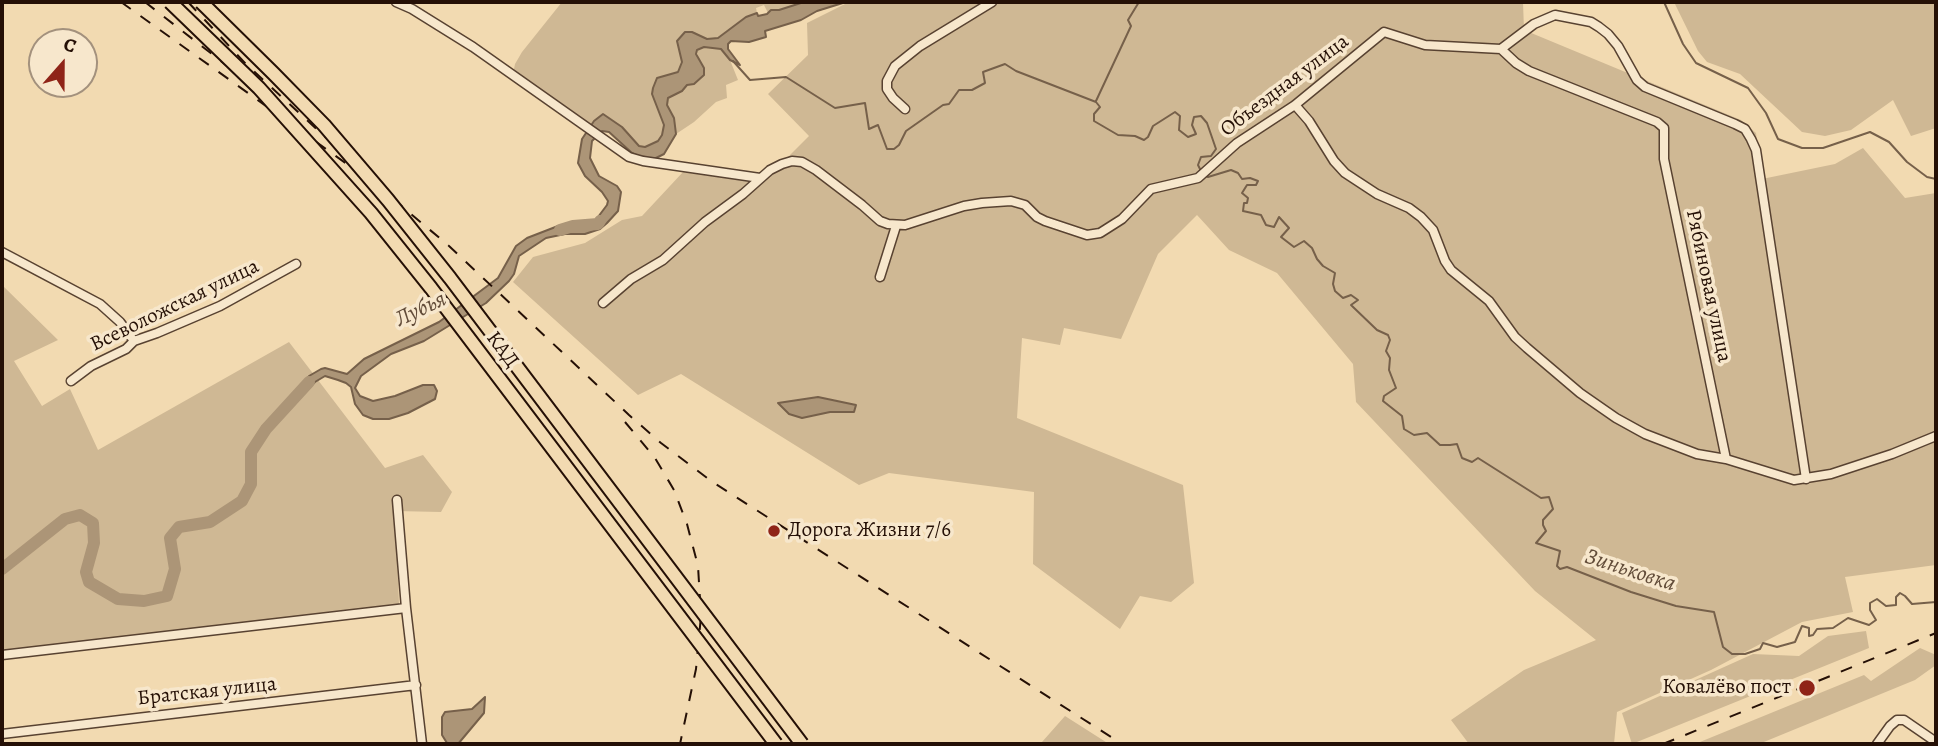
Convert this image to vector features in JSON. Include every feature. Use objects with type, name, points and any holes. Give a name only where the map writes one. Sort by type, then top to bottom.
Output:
[{"type":"highway","name":"КАД","points":[[170,2],[259,88],[371,213],[431,288],[776,744]]},
{"type":"highway","name":"КАД","points":[[201,2],[324,125],[388,200],[450,278],[802,744]]},
{"type":"street","points":[[396,2],[473,47],[629,157],[643,162],[760,178]]},
{"type":"street","points":[[905,109],[887,89],[887,81],[895,66],[920,46],[992,2]]},
{"type":"street","points":[[1501,49],[1544,18],[1555,15],[1591,22],[1608,34],[1618,46],[1637,80],[1645,88],[1745,129],[1756,150],[1806,479]]},
{"type":"street","name":"Объездная улица","points":[[896,226],[982,202],[1011,201],[1020,202],[1037,218],[1045,221],[1087,235],[1100,233],[1122,219],[1151,189],[1198,178],[1237,143],[1295,105],[1384,32],[1425,45],[1501,49]]},
{"type":"street","name":"Рябиновая улица","points":[[1501,49],[1516,64],[1529,71],[1657,122],[1664,128],[1664,159],[1726,459]]},
{"type":"street","points":[[1295,105],[1310,121],[1334,161],[1345,173],[1377,194],[1409,208],[1421,217],[1433,230],[1451,270],[1489,301],[1527,348],[1580,393],[1645,434],[1697,454],[1726,459],[1794,480],[1831,474],[1936,436]]},
{"type":"street","points":[[603,303],[631,279],[663,260],[760,178],[782,163],[792,161],[802,162],[816,170],[880,221],[896,226],[880,277]]},
{"type":"street","points":[[2,252],[100,303],[120,322],[134,341]]},
{"type":"street","name":"Всеволожская улица","points":[[71,381],[92,366],[126,349],[134,341],[220,306],[296,264]]},
{"type":"street","points":[[397,500],[422,744]]},
{"type":"street","points":[[2,655],[407,608]]},
{"type":"street","name":"Братская улица","points":[[2,733],[416,685]]},
{"type":"street","points":[[1877,744],[1897,720],[1904,720],[1936,742]]},
{"type":"shaded area","points":[[562,2],[804,2],[768,13],[764,5],[756,8],[757,13],[746,17],[719,38],[707,39],[692,32],[677,41],[682,62],[678,72],[669,76],[652,94],[662,116],[662,135],[658,141],[645,147],[633,141],[622,127],[594,121],[592,124],[583,120],[513,74],[522,52]]},
{"type":"shaded area","points":[[804,2],[846,2],[765,31],[766,37],[749,42],[731,41],[728,49],[740,65],[730,60],[721,49],[704,47],[697,50],[704,75],[694,84],[687,85],[682,91],[668,98],[667,105],[674,118],[676,134],[664,154],[652,160],[644,159],[632,153],[609,132],[602,131],[592,141],[590,158],[599,176],[617,186],[621,192],[618,211],[607,223],[600,229],[585,234],[546,238],[519,256],[514,274],[486,303],[424,341],[391,354],[361,376],[355,388],[360,396],[373,401],[423,385],[434,385],[437,391],[435,399],[408,413],[389,419],[373,419],[363,415],[355,404],[351,387],[338,380],[325,376],[302,395],[297,391],[309,376],[321,369],[347,374],[364,359],[439,322],[498,278],[516,246],[527,238],[558,226],[585,226],[595,221],[608,201],[585,176],[578,163],[582,139],[594,121],[603,114],[622,127],[639,146],[645,147],[658,141],[664,125],[652,94],[653,88],[657,78],[678,72],[682,62],[677,41],[685,32],[692,32],[707,39],[718,38],[746,17],[757,13],[758,16],[767,14],[771,10]]},
{"type":"shaded area","points":[[849,2],[1523,2],[1524,30],[1741,120],[1756,133],[1762,179],[1835,164],[1863,148],[1905,198],[1936,193],[1936,565],[1845,577],[1853,612],[1802,622],[1711,670],[1617,712],[1614,744],[1469,744],[1451,720],[1524,670],[1596,640],[1535,591],[1356,402],[1353,364],[1277,273],[1229,250],[1197,215],[1158,254],[1121,339],[1064,328],[1060,345],[1022,338],[1017,418],[1183,485],[1194,583],[1171,602],[1140,596],[1120,629],[1033,564],[1034,492],[889,473],[859,485],[681,374],[638,395],[513,282],[533,257],[585,243],[622,220],[642,216],[683,172],[762,183],[809,136],[768,94],[808,55],[807,23]]},
{"type":"shaded area","points":[[1674,2],[1936,2],[1936,128],[1911,136],[1893,100],[1851,130],[1825,136],[1802,132],[1740,74],[1707,62],[1698,51]]},
{"type":"shaded area","points":[[704,47],[721,49],[730,60],[738,80],[726,85],[727,98],[716,102],[676,134],[674,119],[667,105],[668,98],[682,91],[687,85],[694,84],[697,51]]},
{"type":"shaded area","points":[[2,285],[58,340],[14,361],[42,406],[70,389],[98,450],[289,342],[385,468],[423,455],[452,492],[441,512],[395,511],[399,604],[2,652]]},
{"type":"shaded area","points":[[818,397],[856,405],[854,412],[830,412],[802,418],[789,414],[778,403]]},
{"type":"shaded area","points":[[1866,631],[1869,648],[1632,744],[1622,713],[1753,654],[1799,656],[1828,636]]},
{"type":"shaded area","points":[[1920,648],[1936,655],[1936,665],[1915,680],[1759,744],[1695,744],[1864,675],[1871,681]]},
{"type":"shaded area","points":[[485,697],[484,713],[458,744],[447,743],[442,735],[442,717],[445,712],[472,709]]},
{"type":"shaded area","points":[[1065,716],[1109,744],[1042,742]]},
{"type":"waterway","points":[[1096,101],[1131,26],[1128,20],[1139,2]]},
{"type":"waterway","points":[[1664,2],[1683,44],[1696,63],[1748,88],[1766,113],[1778,139],[1802,148],[1823,148],[1870,132],[1889,142],[1907,162],[1927,177],[1936,179]]},
{"type":"waterway","name":"Зиньковка","points":[[733,61],[750,80],[786,77],[835,108],[865,103],[869,129],[878,125],[887,149],[894,149],[899,145],[906,131],[943,105],[949,104],[959,90],[972,90],[985,83],[983,72],[1005,64],[1016,71],[1096,102],[1100,107],[1094,114],[1094,121],[1118,135],[1135,136],[1144,140],[1153,126],[1175,112],[1180,116],[1179,130],[1188,137],[1196,134],[1192,125],[1194,117],[1201,116],[1207,123],[1216,149],[1211,156],[1201,157],[1198,165],[1201,171]]},
{"type":"waterway","name":"Зиньковка","points":[[1204,175],[1208,177],[1231,170],[1238,173],[1242,179],[1258,181],[1256,185],[1247,185],[1242,193],[1248,198],[1243,211],[1261,215],[1266,225],[1274,227],[1279,217],[1289,228],[1281,237],[1294,247],[1304,241],[1312,248],[1323,266],[1335,273],[1335,291],[1343,298],[1351,295],[1358,300],[1351,305],[1377,330],[1388,335],[1390,340],[1386,351],[1396,388],[1384,396],[1383,401],[1402,416],[1404,429],[1414,435],[1427,433],[1440,445],[1457,444],[1462,458],[1472,462],[1478,458],[1541,498],[1549,497],[1553,509],[1543,520],[1546,531],[1536,543],[1560,551],[1557,566],[1560,569],[1567,567],[1676,606],[1714,612],[1723,647],[1732,654],[1745,654],[1760,649],[1763,643],[1777,647],[1795,642],[1802,626],[1809,628],[1809,636],[1817,629],[1833,628],[1848,618],[1869,625],[1876,620],[1870,610],[1870,603],[1877,599],[1886,606],[1896,605],[1896,597],[1900,593],[1912,604],[1936,602]]},
{"type":"waterway","name":"Лубья","points":[[560,230],[598,224],[600,221]]},
{"type":"waterway","name":"Лубья","points":[[2,569],[65,519],[80,515],[93,523],[94,543],[86,572],[89,582],[118,599],[144,601],[167,596],[175,569],[170,538],[179,527],[210,522],[242,501],[251,484],[251,452],[266,429],[309,382]]},
{"type":"railway","points":[[121,2],[379,187],[449,246],[629,415],[711,481],[1122,744]]},
{"type":"railway","points":[[145,2],[244,79]]},
{"type":"railway","points":[[188,2],[246,64],[334,145]]},
{"type":"railway","points":[[625,422],[655,458],[674,490],[687,524],[698,566],[701,616],[696,669],[680,744]]},
{"type":"railway","points":[[1663,744],[1936,633]]},
{"type":"place","name":"Дорога Жизни 7/6","points":[[774,531]]},
{"type":"place","name":"Ковалёво пост","points":[[1807,688]]}]
